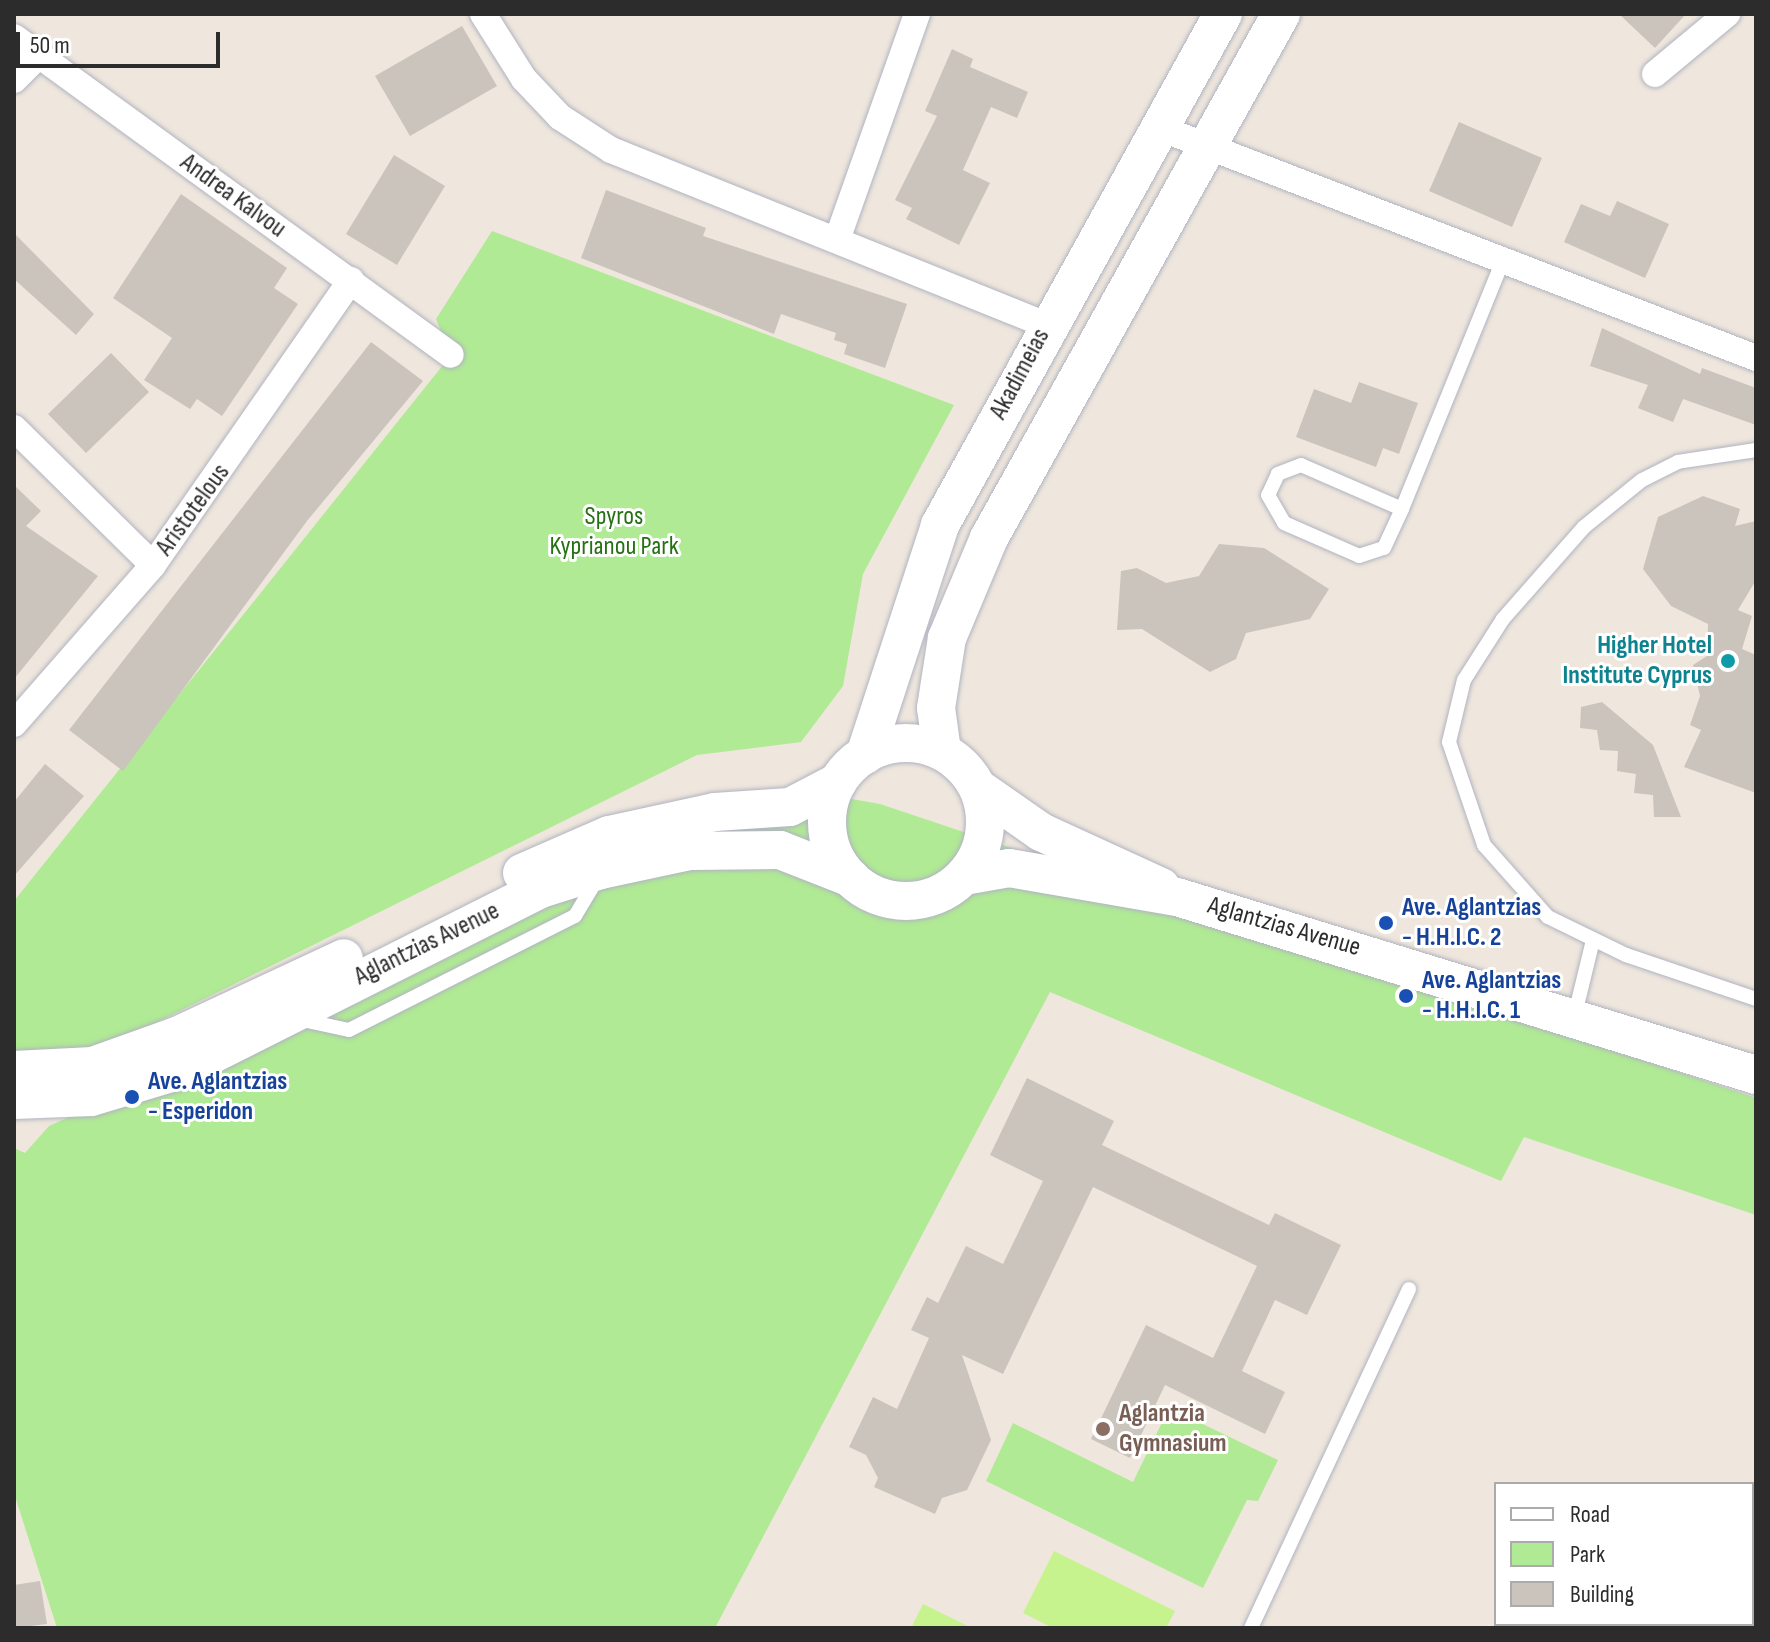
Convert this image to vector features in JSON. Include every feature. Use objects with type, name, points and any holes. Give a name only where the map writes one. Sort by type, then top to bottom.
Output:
[{"type":"main road","name":"Akadimeias","points":[[865,755],[940,525],[1046,325],[1223,14]]},
{"type":"main road","name":"Akadimeias","points":[[942,751],[936,708],[947,638],[983,552],[1281,14]]},
{"type":"main road","points":[[903,743],[942,751],[978,788],[986,828],[964,876],[939,894],[908,901],[878,895],[851,878],[827,824],[838,782],[865,755],[903,743]]},
{"type":"main road","name":"Aglantzias Avenue","points":[[14,1070],[93,1066],[177,1036],[609,835],[715,812],[790,807],[838,782]]},
{"type":"main road","name":"Aglantzias Avenue","points":[[978,788],[1041,832],[1177,897]]},
{"type":"main road","name":"Aglantzias Avenue","points":[[14,1100],[91,1097],[136,1086],[288,1016],[541,889],[601,870],[690,851],[780,850],[851,878]]},
{"type":"main road","name":"Aglantzias Avenue","points":[[964,876],[1009,868],[1177,897],[1575,1014],[1756,1075]]},
{"type":"street","points":[[483,14],[524,79],[560,117],[611,150],[1046,325]]},
{"type":"street","points":[[1655,74],[1727,14]]},
{"type":"street","points":[[837,240],[907,17]]},
{"type":"street","name":"Andrea Kalvou","points":[[14,37],[451,355]]},
{"type":"street","points":[[14,80],[38,56]]},
{"type":"street","points":[[1160,128],[1501,265],[1756,358]]},
{"type":"street","name":"Aristotelous","points":[[14,724],[153,565],[351,280]]},
{"type":"street","points":[[14,428],[153,565]]},
{"type":"lane","points":[[1402,509],[1301,465],[1278,474],[1268,495],[1284,523],[1359,556],[1384,548],[1402,509],[1501,265]]},
{"type":"lane","points":[[1756,450],[1678,462],[1615,499],[1503,619],[1464,680],[1449,742],[1484,845],[1548,917],[1593,940],[1756,999]]},
{"type":"lane","points":[[1575,1014],[1593,940]]},
{"type":"lane","points":[[1251,1628],[1409,1289]]},
{"type":"green space","name":"Spyros Kyprianou Park","points":[[492,231],[954,405],[863,574],[843,686],[801,742],[697,755],[97,1052],[14,1057],[14,901],[451,355],[436,319]]},
{"type":"green space","points":[[795,789],[880,804],[1756,1098],[1756,1215],[1524,1137],[1501,1181],[1050,992],[715,1628],[57,1628],[14,1493],[14,1148],[25,1153],[49,1126]]},
{"type":"green space","points":[[1169,1408],[1278,1460],[1258,1501],[1247,1500],[1203,1588],[986,1481],[1013,1423],[1133,1482]]},
{"type":"green space","points":[[1054,1551],[1175,1611],[1166,1628],[1053,1628],[1023,1613]]},
{"type":"green space","points":[[923,1604],[972,1628],[911,1628]]},
{"type":"building","points":[[1619,14],[1686,14],[1655,48]]},
{"type":"building","points":[[462,26],[497,86],[410,136],[375,76]]},
{"type":"building","points":[[952,49],[973,59],[970,67],[1028,92],[1017,118],[991,107],[963,170],[990,183],[959,245],[906,219],[912,208],[895,200],[937,116],[925,111]]},
{"type":"building","points":[[1459,122],[1542,158],[1512,227],[1429,191]]},
{"type":"building","points":[[394,155],[445,186],[397,265],[346,234]]},
{"type":"building","points":[[606,190],[706,228],[703,236],[907,304],[885,368],[844,354],[847,344],[834,340],[836,333],[781,314],[774,334],[581,258]]},
{"type":"building","points":[[181,194],[287,268],[274,288],[298,304],[222,416],[197,399],[190,409],[144,380],[172,338],[113,298]]},
{"type":"building","points":[[1617,201],[1669,224],[1645,278],[1564,242],[1581,204],[1610,216]]},
{"type":"building","points":[[14,233],[94,314],[76,335],[14,279]]},
{"type":"building","points":[[1602,328],[1700,374],[1702,368],[1756,388],[1756,425],[1683,399],[1673,422],[1638,408],[1648,385],[1590,366]]},
{"type":"building","points":[[371,342],[423,381],[307,521],[123,771],[69,730]]},
{"type":"building","points":[[111,353],[149,392],[86,453],[48,414]]},
{"type":"building","points":[[1359,382],[1418,403],[1399,454],[1383,448],[1376,467],[1296,437],[1314,389],[1351,403]]},
{"type":"building","points":[[14,485],[41,511],[26,526],[98,576],[14,679]]},
{"type":"building","name":"Higher Hotel Institute Cyprus","points":[[1703,496],[1740,509],[1735,526],[1756,521],[1756,580],[1738,610],[1752,616],[1742,649],[1756,655],[1756,793],[1684,767],[1701,730],[1690,725],[1700,696],[1693,665],[1707,656],[1708,624],[1671,606],[1643,569],[1658,517]]},
{"type":"building","points":[[1219,544],[1264,548],[1329,589],[1310,619],[1246,633],[1236,659],[1210,672],[1142,629],[1117,630],[1121,571],[1137,568],[1166,583],[1199,576]]},
{"type":"building","points":[[1602,702],[1653,745],[1681,817],[1654,817],[1653,795],[1634,793],[1636,774],[1617,771],[1618,751],[1600,750],[1597,730],[1580,728],[1581,707]]},
{"type":"building","points":[[45,764],[84,796],[14,876],[14,802]]},
{"type":"building","points":[[1027,1078],[1114,1121],[1102,1145],[1269,1225],[1275,1213],[1341,1245],[1307,1315],[1275,1300],[1242,1371],[1285,1392],[1265,1434],[1165,1385],[1130,1458],[1091,1439],[1146,1325],[1213,1358],[1257,1266],[1093,1187],[1003,1374],[962,1355],[991,1440],[967,1490],[942,1498],[935,1514],[874,1487],[878,1478],[866,1455],[849,1447],[873,1397],[897,1409],[929,1338],[911,1330],[927,1297],[938,1303],[966,1246],[1003,1264],[1043,1181],[990,1155]]},
{"type":"building","points":[[40,1581],[47,1624],[14,1628],[14,1585]]},
{"type":"place","name":"Higher Hotel Institute Cyprus","points":[[1728,661]]},
{"type":"place","name":"Ave. Aglantzias - H.H.I.C. 2","points":[[1386,923]]},
{"type":"place","name":"Ave. Aglantzias - H.H.I.C. 1","points":[[1406,996]]},
{"type":"place","name":"Ave. Aglantzias - Esperidon","points":[[132,1097]]},
{"type":"place","name":"Aglantzia Gymnasium","points":[[1103,1429]]}]
